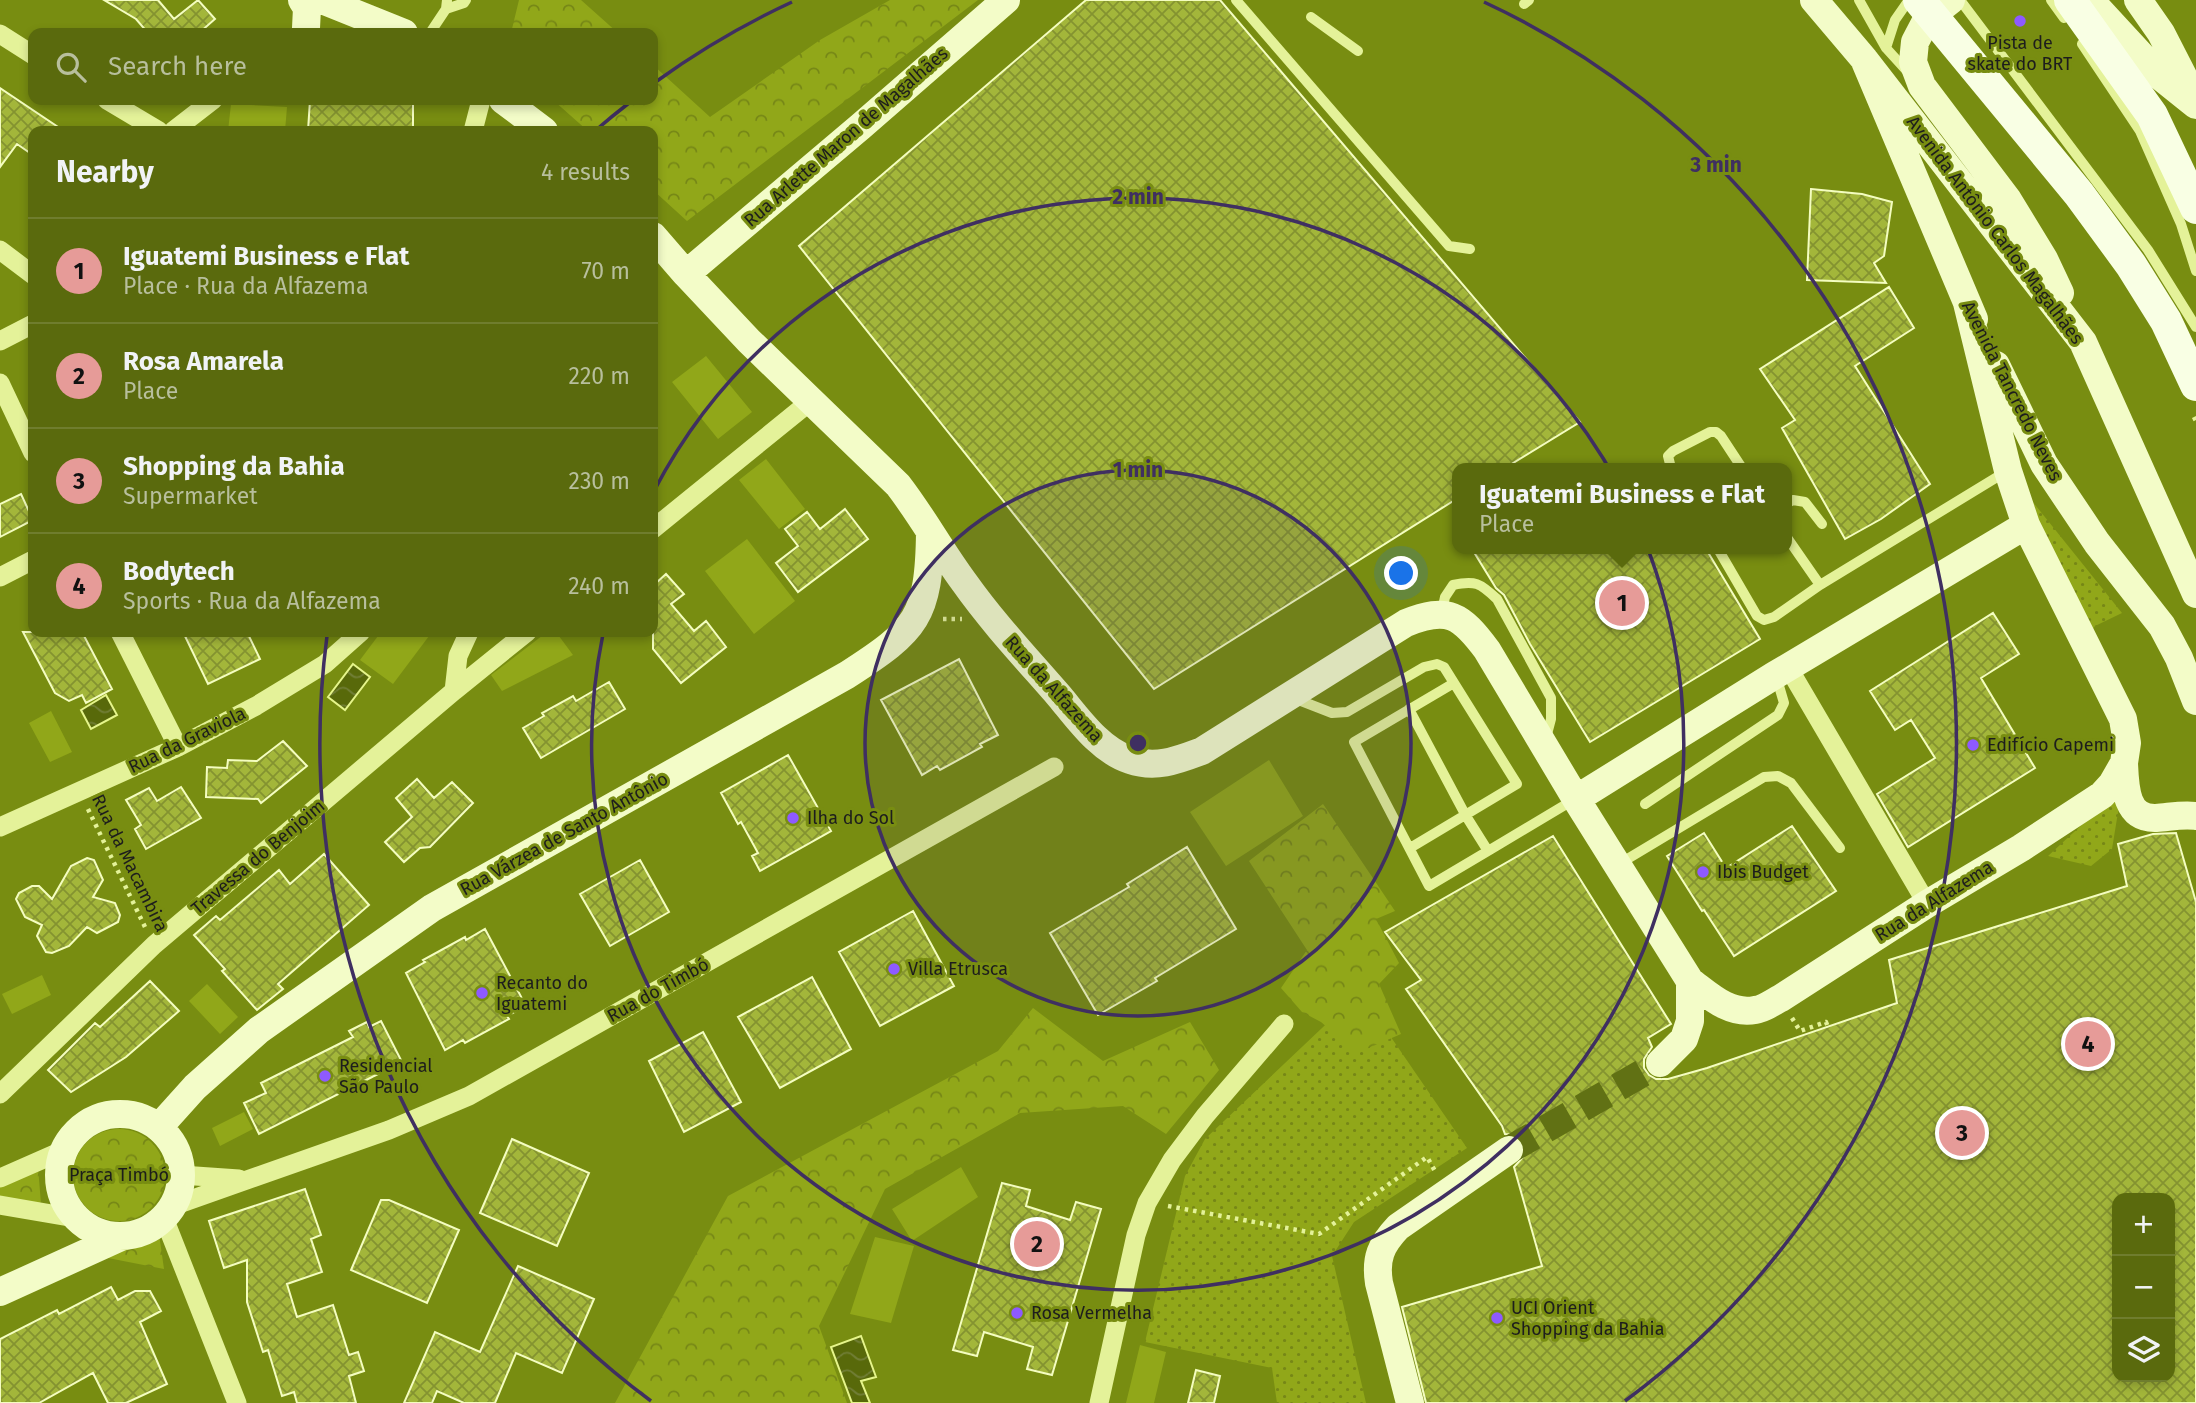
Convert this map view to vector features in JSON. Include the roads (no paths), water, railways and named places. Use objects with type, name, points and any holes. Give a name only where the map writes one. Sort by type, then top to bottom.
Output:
[{"type":"main road","points":[[1919,0],[2079,194],[2131,265],[2166,321],[2196,385]]},
{"type":"main road","points":[[2071,15],[2152,115],[2196,208]]},
{"type":"street","points":[[302,0],[307,8],[303,28]]},
{"type":"street","name":"Rua Arlette Maron de Magalhães","points":[[685,274],[1006,0]]},
{"type":"street","name":"Avenida Antônio Carlos Magalhães","points":[[1814,0],[1875,54],[2083,342],[2196,594]]},
{"type":"street","points":[[1951,0],[1927,19],[1915,42],[1913,62],[1922,86],[2008,200],[2044,259],[2083,342]]},
{"type":"street","points":[[2090,0],[2161,77],[2196,103]]},
{"type":"street","points":[[2138,0],[2161,33],[2196,103]]},
{"type":"street","points":[[2153,0],[2161,33]]},
{"type":"street","points":[[305,28],[330,4],[391,28]]},
{"type":"street","points":[[0,34],[28,52]]},
{"type":"street","name":"Avenida Tancredo Neves","points":[[1875,54],[1967,303],[2006,389],[2044,464],[2097,543],[2162,626],[2179,658],[2196,701]]},
{"type":"street","points":[[115,105],[151,126]]},
{"type":"street","points":[[179,126],[207,105]]},
{"type":"street","points":[[474,126],[480,105]]},
{"type":"street","points":[[510,105],[537,126]]},
{"type":"street","name":"Rua da Alfazema","points":[[658,242],[749,341],[898,485],[963,582],[994,622],[1089,731],[1109,750],[1129,760],[1152,765],[1175,762],[1202,751],[1406,623],[1425,615],[1441,614],[1457,619],[1472,630],[1487,650],[1690,981],[1718,1002],[1735,1010],[1757,1010],[1781,998],[1927,904],[2085,808],[2112,784],[2123,763],[2127,743],[2123,719],[2026,525],[2008,471],[1967,303]]},
{"type":"street","points":[[0,250],[28,271]]},
{"type":"street","points":[[0,341],[28,327]]},
{"type":"street","points":[[0,383],[28,442]]},
{"type":"street","points":[[658,525],[812,400]]},
{"type":"street","points":[[1576,799],[1781,671],[2026,525]]},
{"type":"street","name":"Rua Várzea de Santo Antônio","points":[[159,1127],[195,1087],[259,1030],[432,908],[847,676],[881,654],[910,629],[924,602],[930,570],[930,532]]},
{"type":"street","points":[[0,577],[28,563]]},
{"type":"street","points":[[123,637],[178,747]]},
{"type":"street","name":"Rua da Graviola","points":[[0,827],[178,747],[256,706],[325,664],[355,637]]},
{"type":"street","points":[[454,691],[458,656],[467,637]]},
{"type":"street","name":"Travessa do Benjoim","points":[[0,1094],[154,945],[521,637]]},
{"type":"street","points":[[1781,671],[1927,904]]},
{"type":"street","points":[[2123,763],[2126,791],[2130,804],[2138,814],[2152,818],[2196,816]]},
{"type":"street","name":"Rua do Timbó","points":[[169,1212],[247,1180],[389,1130],[470,1096],[1054,768]]},
{"type":"street","points":[[1660,1063],[1684,1039],[1690,1021],[1690,981]]},
{"type":"street","points":[[1098,1403],[1136,1235],[1147,1203],[1172,1160],[1284,1024]]},
{"type":"street","points":[[0,1292],[121,1237],[152,1228],[169,1212],[179,1191],[179,1157],[171,1141],[159,1127],[143,1118],[125,1114],[106,1116],[89,1122],[74,1135],[64,1150],[59,1168],[59,1186],[65,1203],[77,1220]]},
{"type":"street","points":[[0,1178],[64,1150]]},
{"type":"street","points":[[1410,1403],[1378,1283],[1379,1252],[1398,1227],[1509,1150]]},
{"type":"street","name":"Rua do Timbó","points":[[181,1175],[247,1180]]},
{"type":"street","points":[[0,1205],[77,1220],[99,1233],[121,1237]]},
{"type":"street","points":[[169,1212],[237,1403]]},
{"type":"street","points":[[33,1276],[60,1249],[77,1220]]},
{"type":"lane","points":[[432,28],[447,4],[464,3],[466,0]]},
{"type":"lane","points":[[1236,0],[1449,246],[1470,249]]},
{"type":"lane","points":[[1859,0],[1875,54],[1922,86]]},
{"type":"lane","points":[[1875,54],[1909,0]]},
{"type":"lane","points":[[1960,0],[2148,250],[2196,327]]},
{"type":"lane","points":[[2051,0],[2071,15]]},
{"type":"lane","points":[[1311,18],[1358,51]]},
{"type":"lane","points":[[2078,39],[2140,131],[2181,225],[2196,271]]},
{"type":"lane","points":[[1670,463],[1668,456],[1673,451],[1710,432],[1716,432],[1739,463]]},
{"type":"lane","points":[[1721,554],[1758,616],[1764,620],[1774,617],[1819,585],[2008,471]]},
{"type":"lane","points":[[1792,501],[1805,502],[1822,524]]},
{"type":"lane","points":[[1792,544],[1819,585]]},
{"type":"lane","points":[[1441,614],[1445,597],[1453,585],[1470,581],[1483,586],[1497,598],[1551,698],[1551,719],[1544,746]]},
{"type":"lane","points":[[1290,696],[1332,713],[1347,712],[1424,667],[1437,664],[1444,667],[1517,784],[1410,848]]},
{"type":"lane","points":[[1644,804],[1778,715],[1784,703],[1781,671]]},
{"type":"lane","points":[[1454,683],[1354,742],[1429,886],[1576,799]]},
{"type":"lane","points":[[1409,709],[1466,816],[1488,851]]},
{"type":"lane","points":[[1618,864],[1764,776],[1778,776],[1791,783],[1840,848]]},
{"type":"water","points":[[353,664],[370,677],[345,710],[328,697]]},
{"type":"water","points":[[106,695],[117,715],[91,729],[81,710]]},
{"type":"water","points":[[861,1336],[876,1377],[861,1381],[870,1403],[852,1403],[831,1347]]},
{"type":"tunnel","points":[[1509,1150],[1660,1063]]},
{"type":"place","name":"Pista de skate do BRT","points":[[2020,21]]},
{"type":"place","name":"Iguatemi Business e Flat","points":[[1622,603]]},
{"type":"place","name":"Edifício Capemi","points":[[1973,745]]},
{"type":"place","name":"Ilha do Sol","points":[[793,818]]},
{"type":"place","name":"Ibis Budget","points":[[1703,872]]},
{"type":"place","name":"Villa Etrusca","points":[[894,969]]},
{"type":"place","name":"Recanto do Iguatemi","points":[[482,993]]},
{"type":"place","name":"Bodytech","points":[[2088,1044]]},
{"type":"place","name":"Residencial São Paulo","points":[[325,1076]]},
{"type":"place","name":"Shopping da Bahia","points":[[1962,1133]]},
{"type":"place","name":"Rosa Amarela","points":[[1037,1244]]},
{"type":"place","name":"Rosa Vermelha","points":[[1017,1313]]},
{"type":"place","name":"UCI Orient Shopping da Bahia","points":[[1497,1318]]},
{"type":"park label","name":"Praça Timbó","points":[[119,1175]]}]
